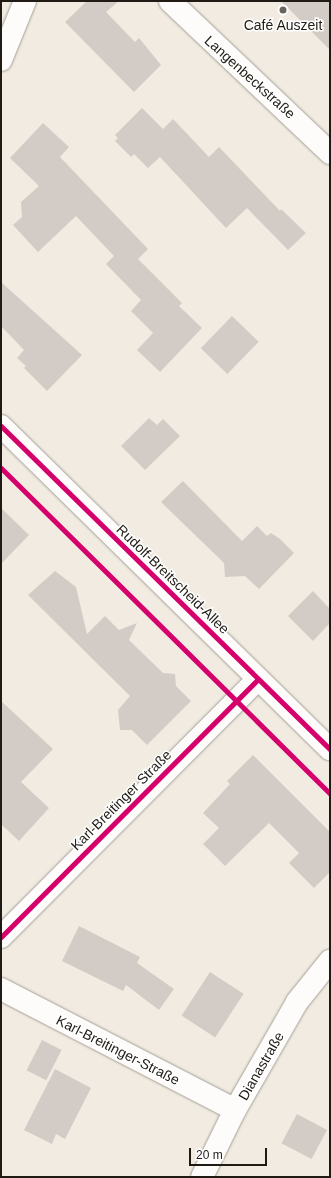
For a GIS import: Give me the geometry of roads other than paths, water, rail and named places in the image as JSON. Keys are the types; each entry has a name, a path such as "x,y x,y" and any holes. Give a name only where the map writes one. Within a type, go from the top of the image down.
{"street":[{"path":"1,60 25,1"},
{"name":"Langenbeckstraße","path":"170,1 330,153"},
{"name":"Rudolf-Breitscheid-Allee","path":"1,426 330,749"},
{"name":"Karl-Breitinger Straße","path":"1,937 258,679"},
{"name":"Dianastraße","path":"202,1177 235,1110 297,1002 330,961"},
{"name":"Karl-Breitinger-Straße","path":"1,989 235,1110"}],"place":[{"name":"Café Auszeit","path":"283,10"}]}
